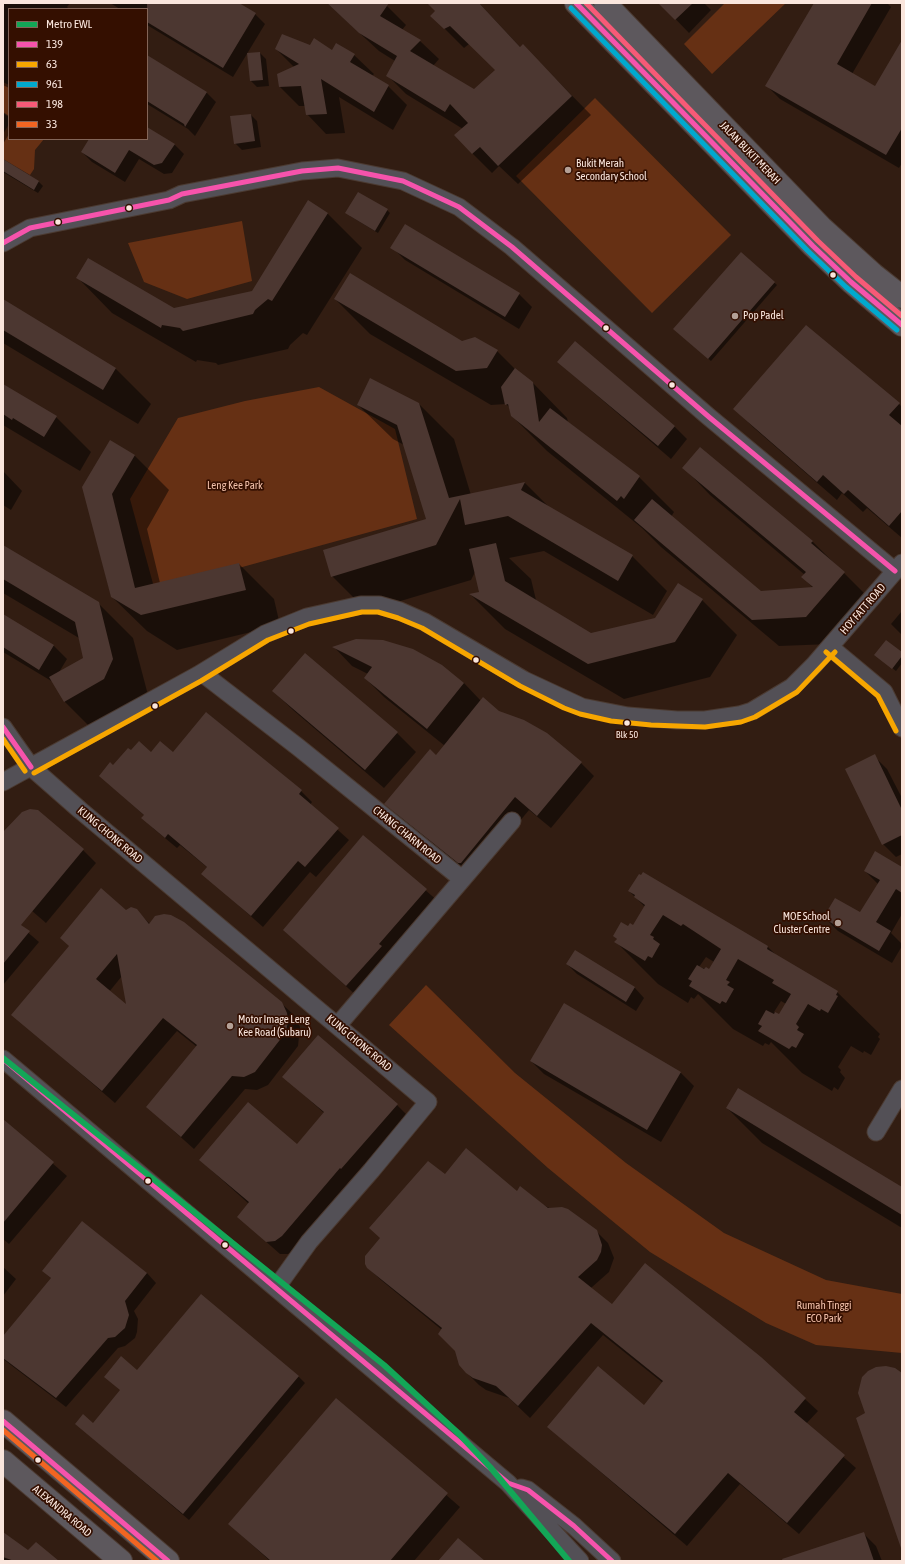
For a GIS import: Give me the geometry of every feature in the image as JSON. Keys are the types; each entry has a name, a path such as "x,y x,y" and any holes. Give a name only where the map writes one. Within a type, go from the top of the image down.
{"main road":[{"name":"JALAN BUKIT MERAH","path":"576,3 813,246 851,282 902,325"},
{"name":"JALAN BUKIT MERAH","path":"604,3 822,228 873,274 902,297"},
{"path":"3,1421 168,1561"},
{"name":"ALEXANDRA ROAD","path":"3,1461 121,1561"}],"street":[{"path":"3,243 30,228 169,200 182,194 302,171 338,168 403,181 460,207 512,247 703,412 899,567"},
{"path":"3,234 29,221 168,190 182,194"},
{"name":"HOY FATT ROAD","path":"3,782 202,673 235,651 265,634 307,617 342,608 380,605 400,611 425,622 524,680 582,707 639,717 677,720 704,720 739,715 752,711 792,687 830,647 899,567"},
{"path":"830,647 884,692 902,728"},
{"name":"CHANG CHARN ROAD","path":"202,673 303,751 462,880"},
{"name":"KUNG CHONG ROAD","path":"3,727 31,767 80,810 428,1102 309,1242 276,1288"},
{"path":"338,1026 512,821"},
{"path":"3,1059 508,1484 580,1561"},
{"path":"876,1132 902,1089"},
{"path":"508,1484 528,1490 574,1526 612,1561"}],"green space":[{"path":"725,3 786,3 712,74 684,44"},
{"path":"3,82 8,84 8,115 3,112"},
{"path":"595,98 731,235 652,313 516,176"},
{"path":"8,126 8,140 43,140 35,150 34,169 30,175 3,159 3,134"},
{"path":"242,221 252,281 187,299 144,282 128,243"},
{"name":"Leng Kee Park","path":"319,387 395,429 417,519 155,591 130,499 178,418 245,401"},
{"name":"Rumah Tinggi ECO Park","path":"426,985 515,1073 626,1163 724,1233 826,1280 902,1294 902,1353 816,1345 766,1323 650,1252 548,1168 389,1025"}],"building":[{"path":"147,3 239,3 256,13 223,68 148,23"},
{"path":"327,3 389,3 380,16 421,40 410,51 474,89 495,70 450,26 444,29 430,16 435,11 427,3 479,3 520,47 523,44 572,96 498,166 480,147 472,154 454,135 468,123 450,104 445,112 386,76 397,56 359,33"},
{"path":"658,3 693,3 675,20"},
{"path":"814,3 872,3 837,64 875,86 902,40 902,128 886,155 765,86"},
{"path":"282,34 310,45 314,38 332,50 336,43 355,54 350,62 389,85 374,112 321,79 327,114 306,115 301,86 279,87 277,74 299,64 275,49"},
{"path":"260,52 263,80 250,81 247,53"},
{"path":"148,56 207,92 185,127 184,124 148,102"},
{"path":"251,114 255,141 234,144 230,116"},
{"path":"148,128 175,144 162,163 154,165 129,150 115,173 81,152 88,140 148,140"},
{"path":"3,159 39,181 34,190 3,171"},
{"path":"358,192 388,209 375,231 345,213"},
{"path":"308,200 328,213 272,301 268,299 255,310 253,314 183,331 180,328 162,325 161,328 76,278 88,258 174,308 252,291"},
{"path":"405,224 520,293 505,317 390,248"},
{"path":"741,252 775,282 708,359 673,329"},
{"path":"350,273 462,341 475,337 498,350 487,368 456,371 334,299"},
{"path":"3,299 116,368 103,390 3,330"},
{"path":"806,325 900,403 889,415 902,426 902,511 889,526 848,490 844,494 823,475 817,482 733,409"},
{"path":"575,341 675,426 658,446 557,362"},
{"path":"515,368 533,382 539,422 550,408 640,476 624,499 621,496 617,501 511,416 508,404 505,405 501,387"},
{"path":"370,378 419,403 449,498 525,482 521,490 633,555 618,581 508,516 465,525 460,499 436,545 331,577 323,550 426,519 397,425 357,405"},
{"path":"3,384 57,416 44,437 13,418 12,420 3,414"},
{"path":"110,440 135,455 112,494 135,588 239,563 246,590 141,615 111,597 82,487"},
{"path":"700,447 813,541 811,543 845,572 806,617 752,620 634,520 652,499 761,591 813,587 801,577 806,572 682,468"},
{"path":"496,543 505,581 591,633 655,618 678,583 703,599 675,642 588,664 469,594 479,592 469,549"},
{"path":"3,545 99,602 113,659 104,679 64,702 49,677 83,658 75,622 3,579"},
{"path":"3,614 54,645 39,670 3,647"},
{"path":"356,639 383,640 413,649 442,665 464,683 427,729 364,678 372,667 332,647"},
{"path":"886,640 902,652 902,656 892,669 874,655"},
{"path":"305,653 398,732 365,770 272,691"},
{"path":"483,697 499,711 524,720 547,733 582,762 537,816 515,797 461,863 458,863 384,804 430,749 436,755"},
{"path":"206,712 302,790 299,794 339,828 305,867 298,861 251,916 201,874 207,867 168,834 165,838 141,818 144,815 99,776 110,762 113,765 128,748 131,750 139,741 151,752 160,741 173,752"},
{"path":"875,754 902,810 902,835 882,845 845,769"},
{"path":"30,809 38,810 84,849 21,925 30,931 3,964 3,832 22,812"},
{"path":"363,835 427,889 379,944 382,946 346,986 283,930"},
{"path":"875,851 902,867 902,893 896,889 876,922 891,931 879,951 823,918 835,898 860,912 880,880 864,871"},
{"path":"643,872 768,946 767,949 838,991 836,995 838,996 828,1013 821,1009 820,1011 808,1004 796,1024 799,1027 797,1030 804,1034 796,1048 792,1046 789,1049 758,1031 762,1026 758,1024 766,1010 774,1014 775,1012 779,1014 791,994 772,983 774,980 738,959 726,980 730,982 727,985 734,989 726,1003 722,1001 720,1004 689,986 692,981 688,979 697,965 704,969 706,967 709,969 721,949 683,924 681,926 663,915 650,935 660,944 652,958 648,956 645,961 614,942 617,939 613,936 621,922 628,926 630,923 633,925 645,905 634,897 635,895 628,891 639,874 641,875"},
{"path":"101,888 126,910 131,907 137,909 149,924 155,916 164,914 171,915 184,922 282,1002 287,1013 288,1021 286,1032 255,1072 244,1077 232,1076 181,1137 146,1107 197,1045 163,1018 102,1091 11,1015 69,946 60,938","holes":["117,954 126,1004 96,979"]},
{"path":"575,950 635,987 626,1002 566,964"},
{"path":"564,1003 681,1072 647,1130 530,1061"},
{"path":"318,1035 398,1104 341,1169 340,1168 282,1236 275,1241 266,1242 237,1217 249,1202 199,1160 248,1102 297,1144 324,1112 282,1077"},
{"path":"738,1088 902,1187 902,1215 726,1108"},
{"path":"3,1119 54,1162 3,1223"},
{"path":"466,1148 517,1191 520,1186 548,1208 562,1207 568,1209 597,1230 602,1245 601,1252 597,1260 578,1277 612,1304 645,1263 761,1357 806,1398 794,1412 845,1455 787,1523 728,1473 675,1534 547,1427 598,1366 644,1405 663,1381 591,1323 518,1406 496,1386 473,1378 466,1373 459,1365 455,1351 438,1334 442,1328 367,1268 365,1264 365,1256 380,1238 369,1228 428,1161 445,1174"},
{"path":"82,1221 147,1273 125,1301 129,1315 125,1328 115,1337 108,1338 56,1398 3,1358 3,1336 51,1278 42,1271"},
{"path":"201,1294 299,1376 183,1514 75,1424 83,1414 93,1423 120,1390 104,1377 121,1356 137,1370"},
{"path":"886,1366 895,1368 902,1373 902,1548 856,1418 865,1413 858,1393 862,1377 868,1371 876,1367"},
{"path":"336,1398 448,1493 390,1561 271,1561 228,1524"},
{"path":"3,1532 28,1550 36,1542 59,1561 14,1561 3,1557"},
{"path":"864,1532 874,1561 783,1561 782,1559"},
{"path":"458,1538 485,1561 438,1561"}],"metro line":[{"name":"EWL","path":"3,1058 384,1365 459,1434 490,1467 569,1561"}],"transit line":[{"name":"139","path":"576,3 813,246 851,282 902,325"},
{"name":"198","path":"586,3 818,241 856,277 902,316"},
{"name":"961","path":"571,8 808,251 846,287 897,330"},
{"name":"139","path":"3,243 30,228 169,200 182,194 302,171 338,168 403,181 459,207 512,247 709,417 895,571"},
{"name":"63","path":"34,773 201,681 268,640 309,624 362,612 378,612 422,628 520,686 564,708 580,714 611,721 651,725 705,727 741,722 755,717 797,692 835,652"},
{"name":"63","path":"826,652 878,696 896,731"},
{"name":"139","path":"3,727 31,767"},
{"name":"63","path":"3,739 25,771"},
{"name":"139","path":"3,1059 508,1483 528,1490 574,1526 612,1561"},
{"name":"139","path":"3,1421 168,1561"},
{"name":"33","path":"3,1430 157,1561"}],"place":[{"name":"Bukit Merah Secondary School","path":"568,170"},
{"name":"Pop Padel","path":"735,316"},
{"name":"Blk 50","path":"627,723"},
{"name":"MOE School Cluster Centre","path":"838,923"},
{"name":"Motor Image Leng Kee Road (Subaru)","path":"230,1026"}]}
